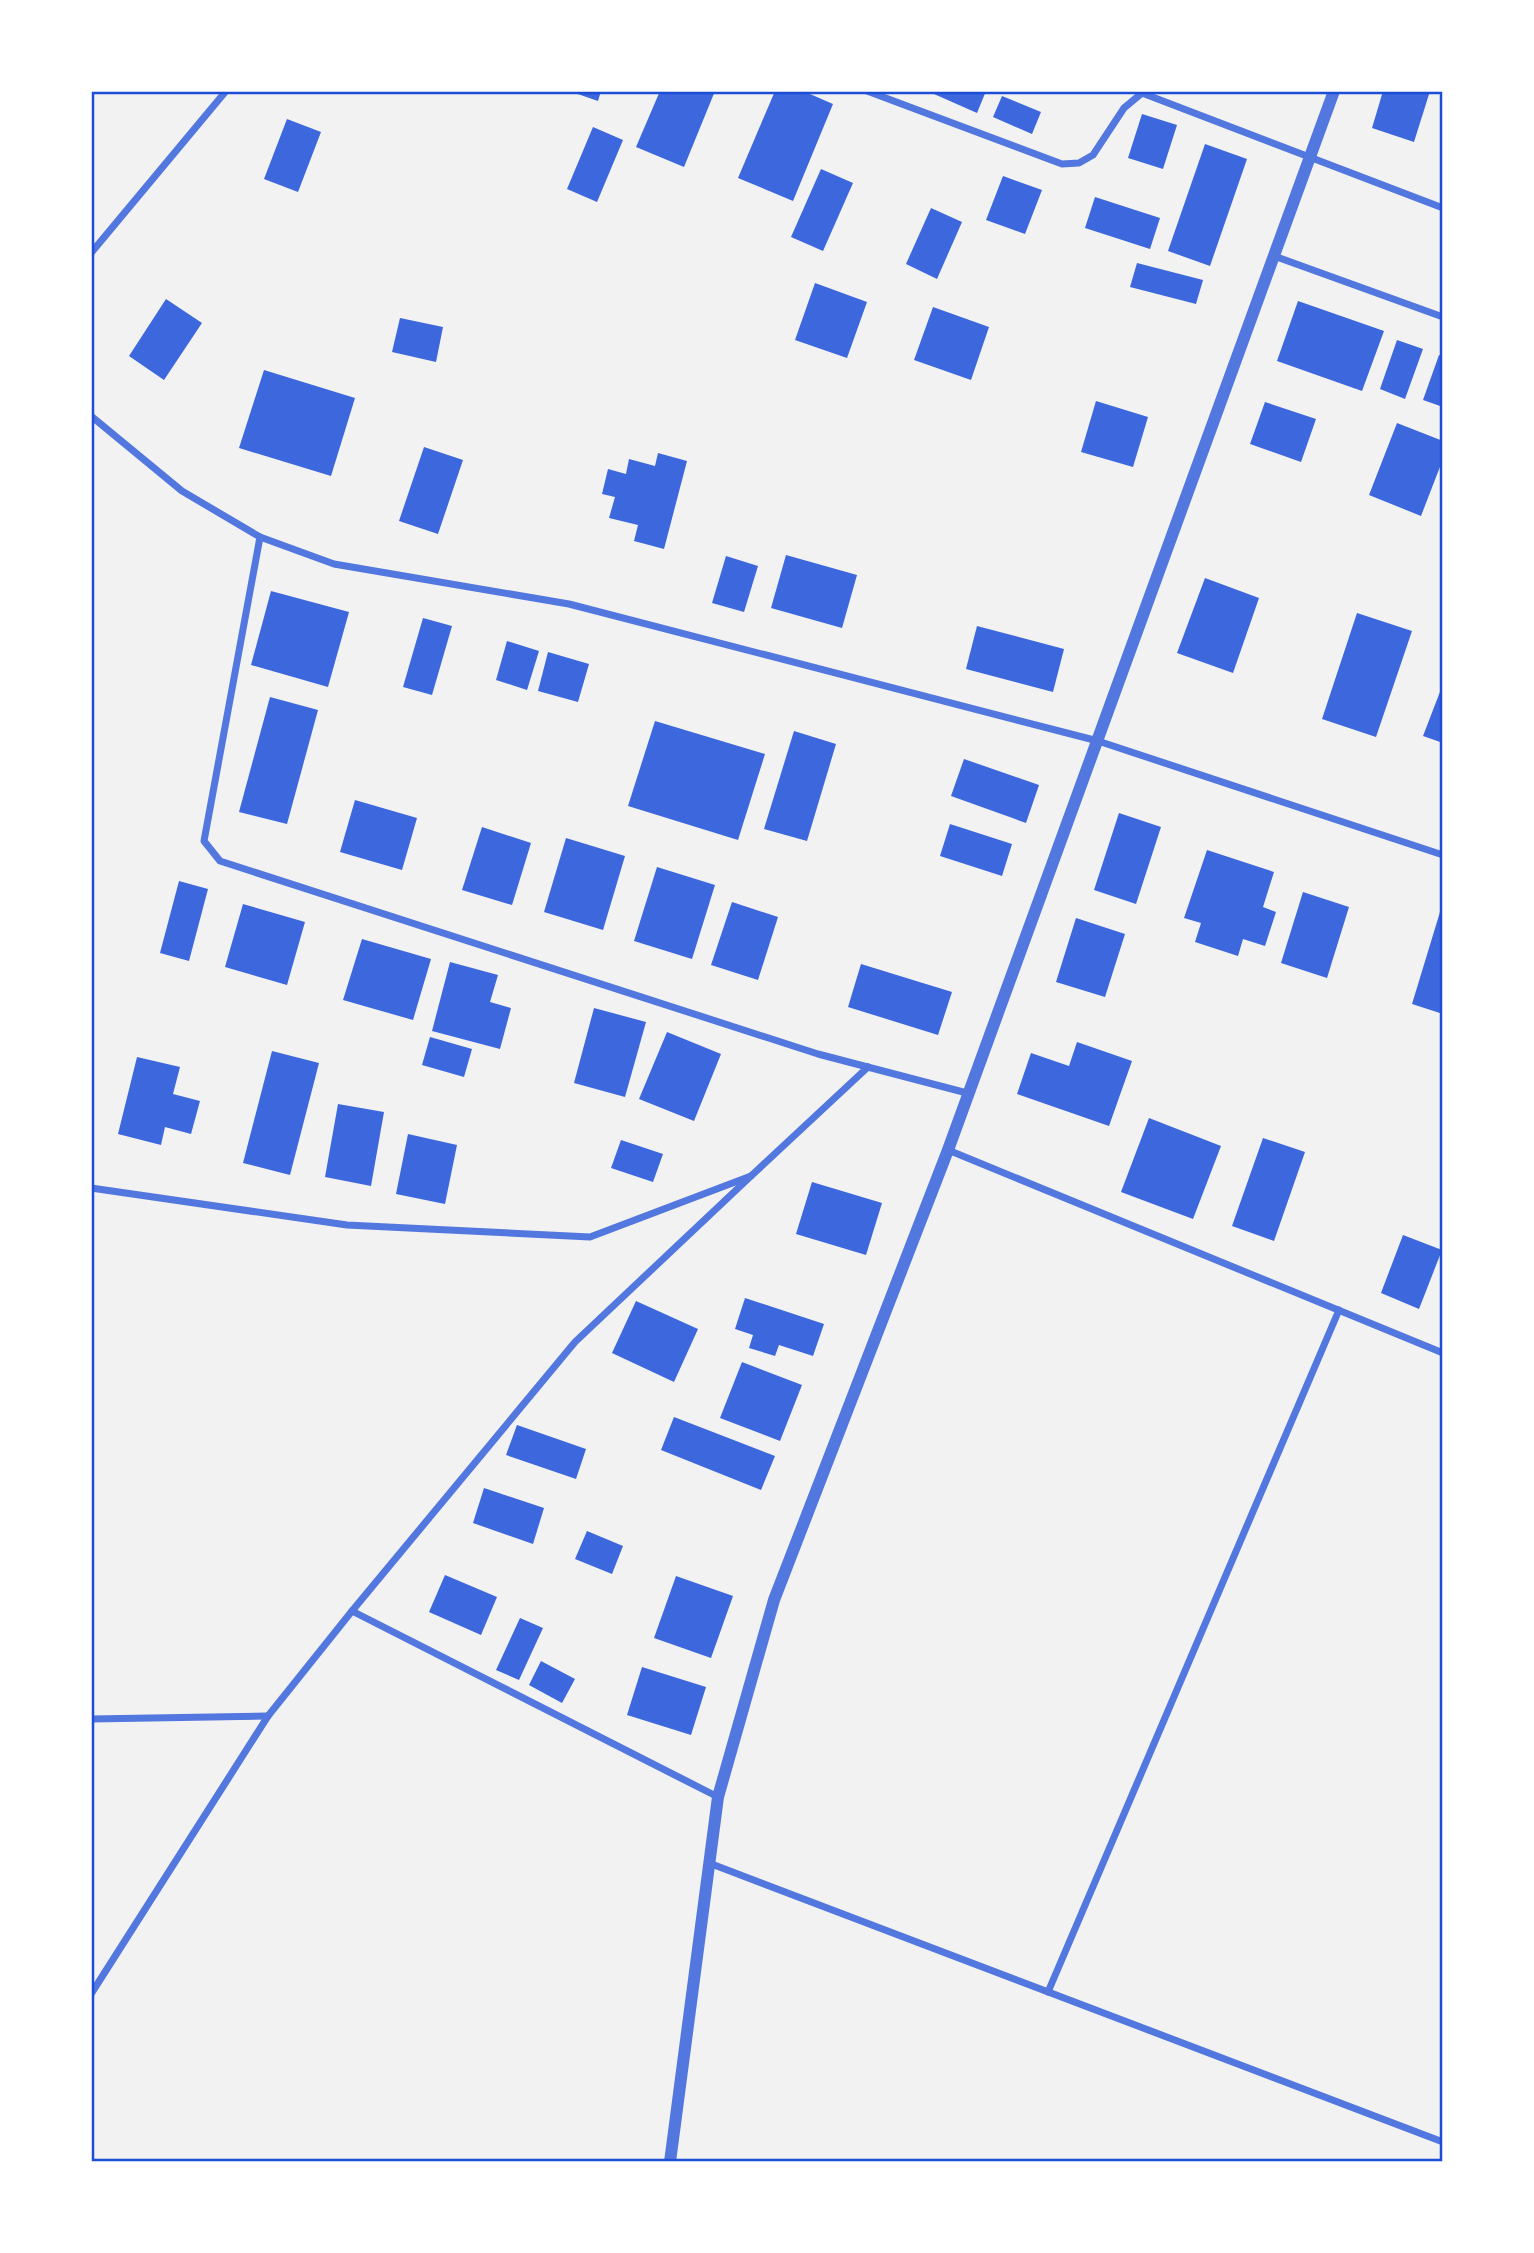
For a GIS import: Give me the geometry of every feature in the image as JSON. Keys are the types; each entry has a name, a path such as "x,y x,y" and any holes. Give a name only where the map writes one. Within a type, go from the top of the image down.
{"street":[{"path":"91,253 226,91"},
{"path":"867,91 1062,164 1079,163 1093,155 1124,108 1142,93 1443,208"},
{"path":"670,2162 718,1797 774,1600 948,1150 1335,91"},
{"path":"1273,256 1443,317"},
{"path":"91,416 182,491 260,537 334,564 569,604 1098,741 1443,855"},
{"path":"260,537 204,841 220,861 818,1054 967,1093"},
{"path":"91,1994 268,1716 575,1342 868,1067"},
{"path":"948,1150 1443,1353"},
{"path":"91,1188 347,1225 590,1237 751,1176"},
{"path":"1048,1992 1339,1310"},
{"path":"352,1611 718,1797"},
{"path":"91,1720 268,1716"},
{"path":"709,1863 1443,2142"}],"building":[{"path":"569,91 601,91 598,101"},
{"path":"660,91 715,91 684,167 636,147"},
{"path":"775,91 803,91 833,104 793,201 738,178"},
{"path":"935,91 986,91 977,113 934,94"},
{"path":"1383,91 1430,91 1414,142 1372,128"},
{"path":"1002,96 1041,112 1032,134 993,117"},
{"path":"1142,114 1177,125 1163,169 1128,158"},
{"path":"287,119 321,132 298,192 264,179"},
{"path":"593,127 623,140 597,202 567,189"},
{"path":"1205,144 1247,159 1210,266 1168,251"},
{"path":"821,169 853,183 823,251 791,237"},
{"path":"1003,176 1042,190 1025,234 986,220"},
{"path":"1095,197 1160,218 1150,249 1085,228"},
{"path":"931,208 962,222 937,279 906,264"},
{"path":"1137,263 1203,280 1196,304 1130,287"},
{"path":"815,283 867,302 847,358 795,340"},
{"path":"166,299 202,323 164,380 129,356"},
{"path":"1298,301 1384,331 1362,391 1277,361"},
{"path":"933,307 989,327 971,380 914,360"},
{"path":"400,318 443,327 436,362 392,352"},
{"path":"1397,340 1423,349 1405,399 1380,389"},
{"path":"1439,355 1443,356 1443,407 1423,400"},
{"path":"264,370 355,398 331,476 239,448"},
{"path":"1096,401 1148,417 1133,467 1081,452"},
{"path":"1265,402 1316,419 1301,462 1250,444"},
{"path":"1397,423 1443,441 1443,459 1421,516 1369,495"},
{"path":"424,447 463,460 438,534 399,521"},
{"path":"658,453 687,461 664,549 634,541 638,525 609,518 615,497 602,494 608,469 626,474 629,459 655,466"},
{"path":"786,555 857,575 842,628 771,608"},
{"path":"726,556 758,566 744,612 712,603"},
{"path":"1205,578 1259,598 1233,673 1177,653"},
{"path":"271,591 349,612 328,687 251,665"},
{"path":"1357,613 1412,631 1376,737 1322,719"},
{"path":"423,618 452,626 432,695 403,687"},
{"path":"977,626 1064,649 1053,692 966,669"},
{"path":"507,641 539,651 527,690 496,680"},
{"path":"548,652 589,664 578,702 538,691"},
{"path":"1443,684 1443,743 1423,736"},
{"path":"270,697 318,710 287,824 239,812"},
{"path":"655,721 765,754 738,840 628,806"},
{"path":"794,731 836,744 807,841 764,829"},
{"path":"964,759 1039,785 1026,823 951,796"},
{"path":"355,800 417,818 402,870 340,852"},
{"path":"1119,813 1161,827 1136,904 1094,890"},
{"path":"950,824 1012,844 1002,876 940,856"},
{"path":"482,827 531,843 512,905 462,890"},
{"path":"566,838 625,856 603,930 544,912"},
{"path":"1207,850 1274,872 1263,907 1276,912 1265,946 1243,939 1238,956 1195,942 1201,923 1184,918"},
{"path":"657,867 715,885 692,959 634,941"},
{"path":"179,881 208,889 189,961 160,953"},
{"path":"1303,892 1349,907 1327,978 1281,963"},
{"path":"732,902 778,917 758,980 711,965"},
{"path":"243,904 305,922 287,985 225,967"},
{"path":"1440,912 1443,912 1443,1014 1412,1004"},
{"path":"1076,918 1125,934 1105,997 1056,982"},
{"path":"362,939 431,959 413,1020 343,1000"},
{"path":"450,962 498,975 490,1002 511,1008 500,1049 432,1031"},
{"path":"861,964 952,992 938,1035 848,1007"},
{"path":"594,1008 646,1022 625,1097 574,1083"},
{"path":"667,1032 721,1054 694,1121 639,1099"},
{"path":"430,1037 472,1049 464,1077 422,1065"},
{"path":"1077,1042 1132,1061 1109,1126 1017,1094 1031,1053 1069,1066"},
{"path":"272,1051 319,1063 290,1175 243,1163"},
{"path":"137,1057 180,1067 173,1094 200,1101 191,1134 165,1127 161,1145 118,1134"},
{"path":"338,1104 384,1112 371,1186 325,1177"},
{"path":"1149,1118 1221,1146 1193,1219 1121,1192"},
{"path":"408,1134 457,1145 445,1204 396,1194"},
{"path":"1263,1138 1305,1152 1274,1241 1232,1226"},
{"path":"621,1140 663,1154 653,1182 611,1168"},
{"path":"812,1182 882,1203 866,1255 796,1234"},
{"path":"1403,1235 1442,1250 1419,1309 1381,1293"},
{"path":"745,1298 824,1324 813,1356 779,1345 775,1356 749,1348 753,1335 735,1329"},
{"path":"636,1301 698,1329 674,1382 612,1353"},
{"path":"742,1362 802,1385 780,1441 720,1418"},
{"path":"674,1417 775,1456 761,1490 661,1450"},
{"path":"517,1425 586,1449 576,1479 506,1455"},
{"path":"484,1488 544,1508 533,1544 473,1523"},
{"path":"587,1531 623,1546 612,1574 575,1559"},
{"path":"445,1575 497,1597 481,1635 429,1612"},
{"path":"676,1576 733,1596 711,1658 654,1638"},
{"path":"520,1618 543,1628 519,1680 496,1670"},
{"path":"541,1661 575,1679 562,1703 529,1685"},
{"path":"642,1667 706,1687 691,1735 627,1715"}]}
